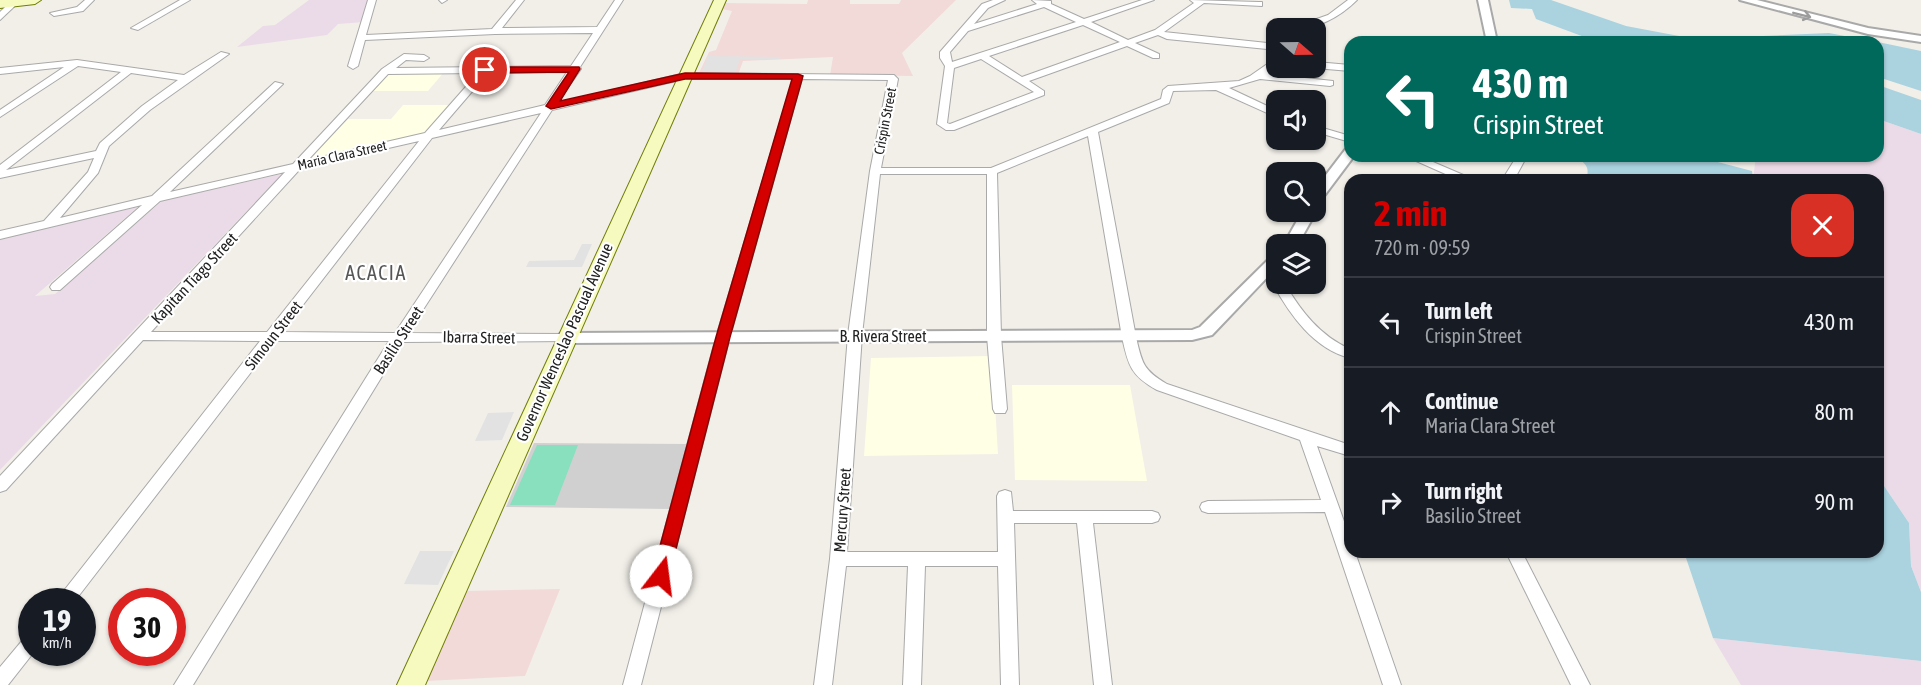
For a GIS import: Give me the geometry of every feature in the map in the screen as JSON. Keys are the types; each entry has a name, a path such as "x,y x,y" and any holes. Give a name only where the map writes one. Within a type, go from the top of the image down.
{"main road":[{"path":"0,4 35,0"},
{"name":"Governor Wenceslao Pascual Avenue","path":"411,685 720,0"}],"street":[{"path":"54,13 80,9 90,0"},
{"path":"135,28 186,0"},
{"path":"353,66 372,0"},
{"path":"495,31 520,0"},
{"name":"Basilio Street","path":"183,685 399,337 619,0"},
{"path":"983,56 1041,93 972,120 946,127 942,124 950,66 945,58 945,52 985,6 1001,0"},
{"path":"964,29 1040,2 1057,0"},
{"path":"950,66 1150,0"},
{"path":"1192,0 1259,4"},
{"path":"1326,19 1353,0"},
{"path":"1483,0 1491,36"},
{"path":"1745,0 1868,31 1921,39"},
{"path":"1022,80 1158,32 1202,1"},
{"path":"0,17 15,2"},
{"path":"1040,2 1156,56"},
{"path":"361,38 495,31 600,30"},
{"path":"1158,32 1167,36 1266,46"},
{"path":"48,224 93,173 104,145 113,136 186,78 224,54"},
{"path":"388,69 404,57 424,58"},
{"path":"0,71 77,63 186,78"},
{"path":"0,114 77,63"},
{"path":"1326,66 1344,67"},
{"path":"388,69 576,69"},
{"name":"Kapitan Tiago Street","path":"0,486 388,69"},
{"path":"0,170 129,70"},
{"name":"Simoun Street","path":"74,588 429,135 485,70"},
{"path":"1259,76 1266,70"},
{"name":"Crispin Street","path":"685,76 887,76 893,79 875,171 855,335"},
{"name":"Maria Clara Street","path":"0,236 685,76"},
{"path":"632,685 723,337 798,76"},
{"path":"875,171 992,171 1166,101 1168,90 1171,88 1220,88 1259,76 1330,83"},
{"path":"56,286 156,199 278,84"},
{"path":"1220,88 1266,109"},
{"path":"1092,130 1137,370 1156,384 1344,449"},
{"path":"1326,132 1344,137"},
{"path":"0,175 101,153"},
{"path":"1326,184 1344,161"},
{"path":"1425,162 1454,174"},
{"path":"992,171 994,336 1000,409"},
{"name":"B. Rivera Street","path":"566,338 855,335 1129,337 1201,334 1266,275"},
{"path":"1286,294 1311,329 1344,351"},
{"name":"Mercury Street","path":"823,685 838,559 855,335"},
{"name":"Ibarra Street","path":"140,336 566,338"},
{"path":"1307,437 1344,544"},
{"path":"1005,496 1010,685"},
{"path":"1208,507 1331,506"},
{"path":"1005,517 1152,517"},
{"path":"1084,517 1103,685"},
{"path":"1349,558 1392,685"},
{"path":"1517,558 1581,685"},
{"path":"838,559 1006,559"},
{"path":"912,685 917,559"},
{"path":"0,681 18,658"}],"shaded area":[{"path":"309,0 368,0 364,22 338,24 327,35 237,47 263,26 275,25"},
{"path":"808,0 850,0 850,4 899,4 901,0 956,0 902,53 913,76 830,75 833,57 743,61 738,75 698,75 709,52 716,50 732,11 722,9 724,3 807,4"},
{"path":"708,56 781,57 780,59 740,59 735,74 701,74"},
{"path":"387,71 445,71 428,91 370,91"},
{"path":"403,105 451,105 428,133 310,159 348,119 391,119"},
{"path":"1884,121 1921,134 1921,592 1911,566 1909,523 1884,486 1884,174 1754,174 1755,162 1884,162"},
{"path":"282,174 0,470 0,239 138,207 35,296 55,294 162,201"},
{"path":"582,244 592,244 582,267 526,267 529,261 574,260"},
{"path":"992,356 998,454 864,456 871,358"},
{"path":"1012,385 1130,385 1147,481 1015,480"},
{"path":"514,412 502,440 475,441 488,413"},
{"path":"534,443 689,444 670,509 506,507"},
{"path":"420,551 454,551 438,585 404,584"},
{"path":"560,589 525,676 426,681 466,591"},
{"path":"1713,638 1921,661 1921,685 1741,685"}],"green space":[{"path":"537,445 578,445 555,505 510,505"}],"water":[{"path":"1509,0 1551,0 1626,26 1679,36 1582,36 1536,19 1532,9 1511,8"},
{"path":"1829,33 1845,36 1762,36"},
{"path":"1884,43 1921,51 1921,91 1884,79"},
{"path":"1884,87 1921,100 1921,134 1884,121"},
{"path":"1582,162 1718,162 1752,171 1752,174 1587,174"},
{"path":"1884,486 1909,523 1911,566 1921,592 1921,661 1713,638 1686,558 1884,558"}],"district":[{"name":"ACACIA","path":"376,273"}],"route":[{"path":"485,70 576,69 551,106 685,76 798,76 723,337 661,576"}]}
